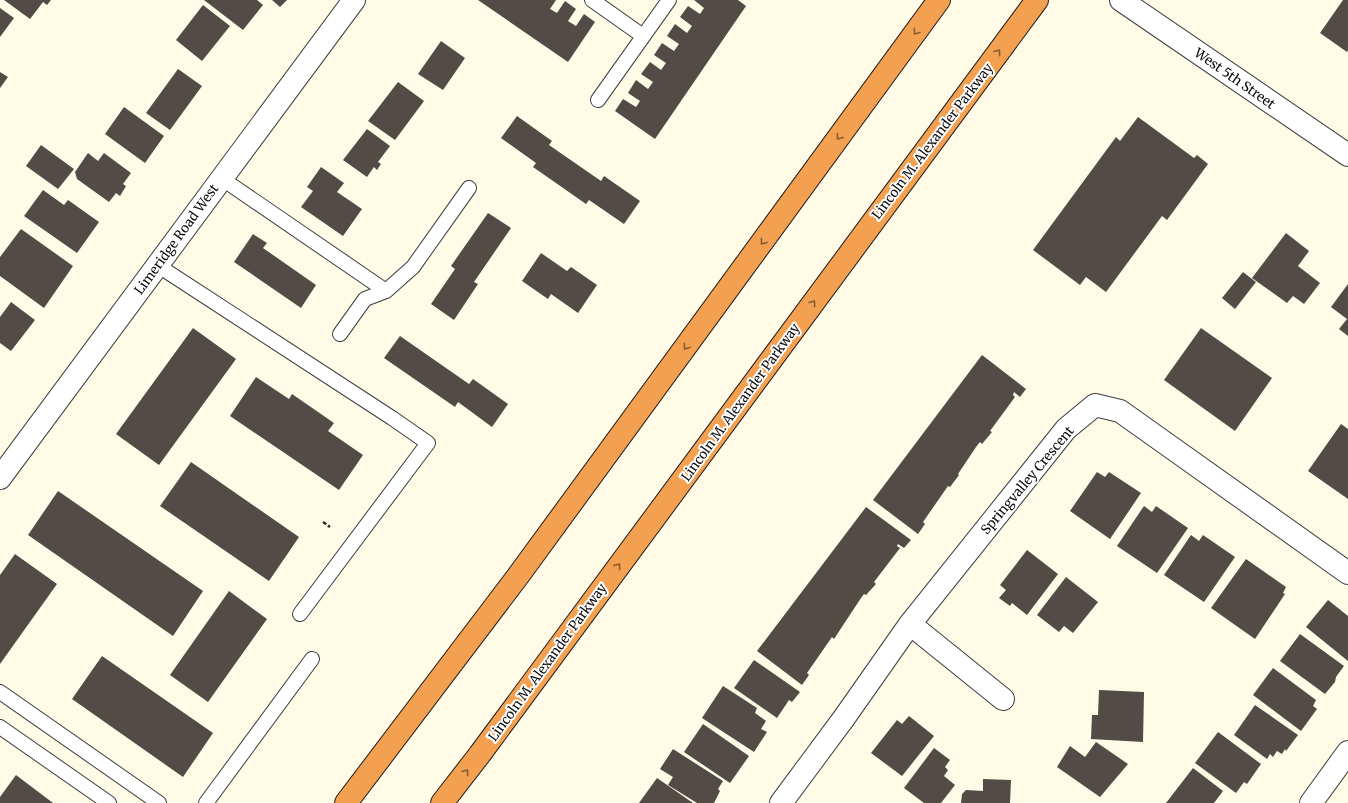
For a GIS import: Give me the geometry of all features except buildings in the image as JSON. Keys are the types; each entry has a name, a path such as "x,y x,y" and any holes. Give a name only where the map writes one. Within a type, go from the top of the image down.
{"highway":[{"path":"346,803 518,576 939,0"},
{"name":"Lincoln M. Alexander Parkway","path":"442,803 480,754 1037,0"}],"street":[{"name":"Limeridge Road West","path":"0,478 354,0"},
{"name":"West 5th Street","path":"1121,0 1348,156"},
{"name":"Springvalley Crescent","path":"781,803 844,718 910,624 1066,429 1095,405 1120,411 1348,573"},
{"path":"910,624 1003,699"},
{"path":"1311,803 1348,752"}],"lane":[{"path":"592,0 644,36"},
{"path":"598,100 669,0"},
{"path":"221,178 386,291"},
{"path":"340,334 366,299 386,291 413,267 469,188"},
{"path":"157,265 428,443 300,614"},
{"path":"206,803 312,659"},
{"path":"0,692 159,803"},
{"path":"2,733 109,803"}],"path":[{"path":"323,522 330,527"}]}
